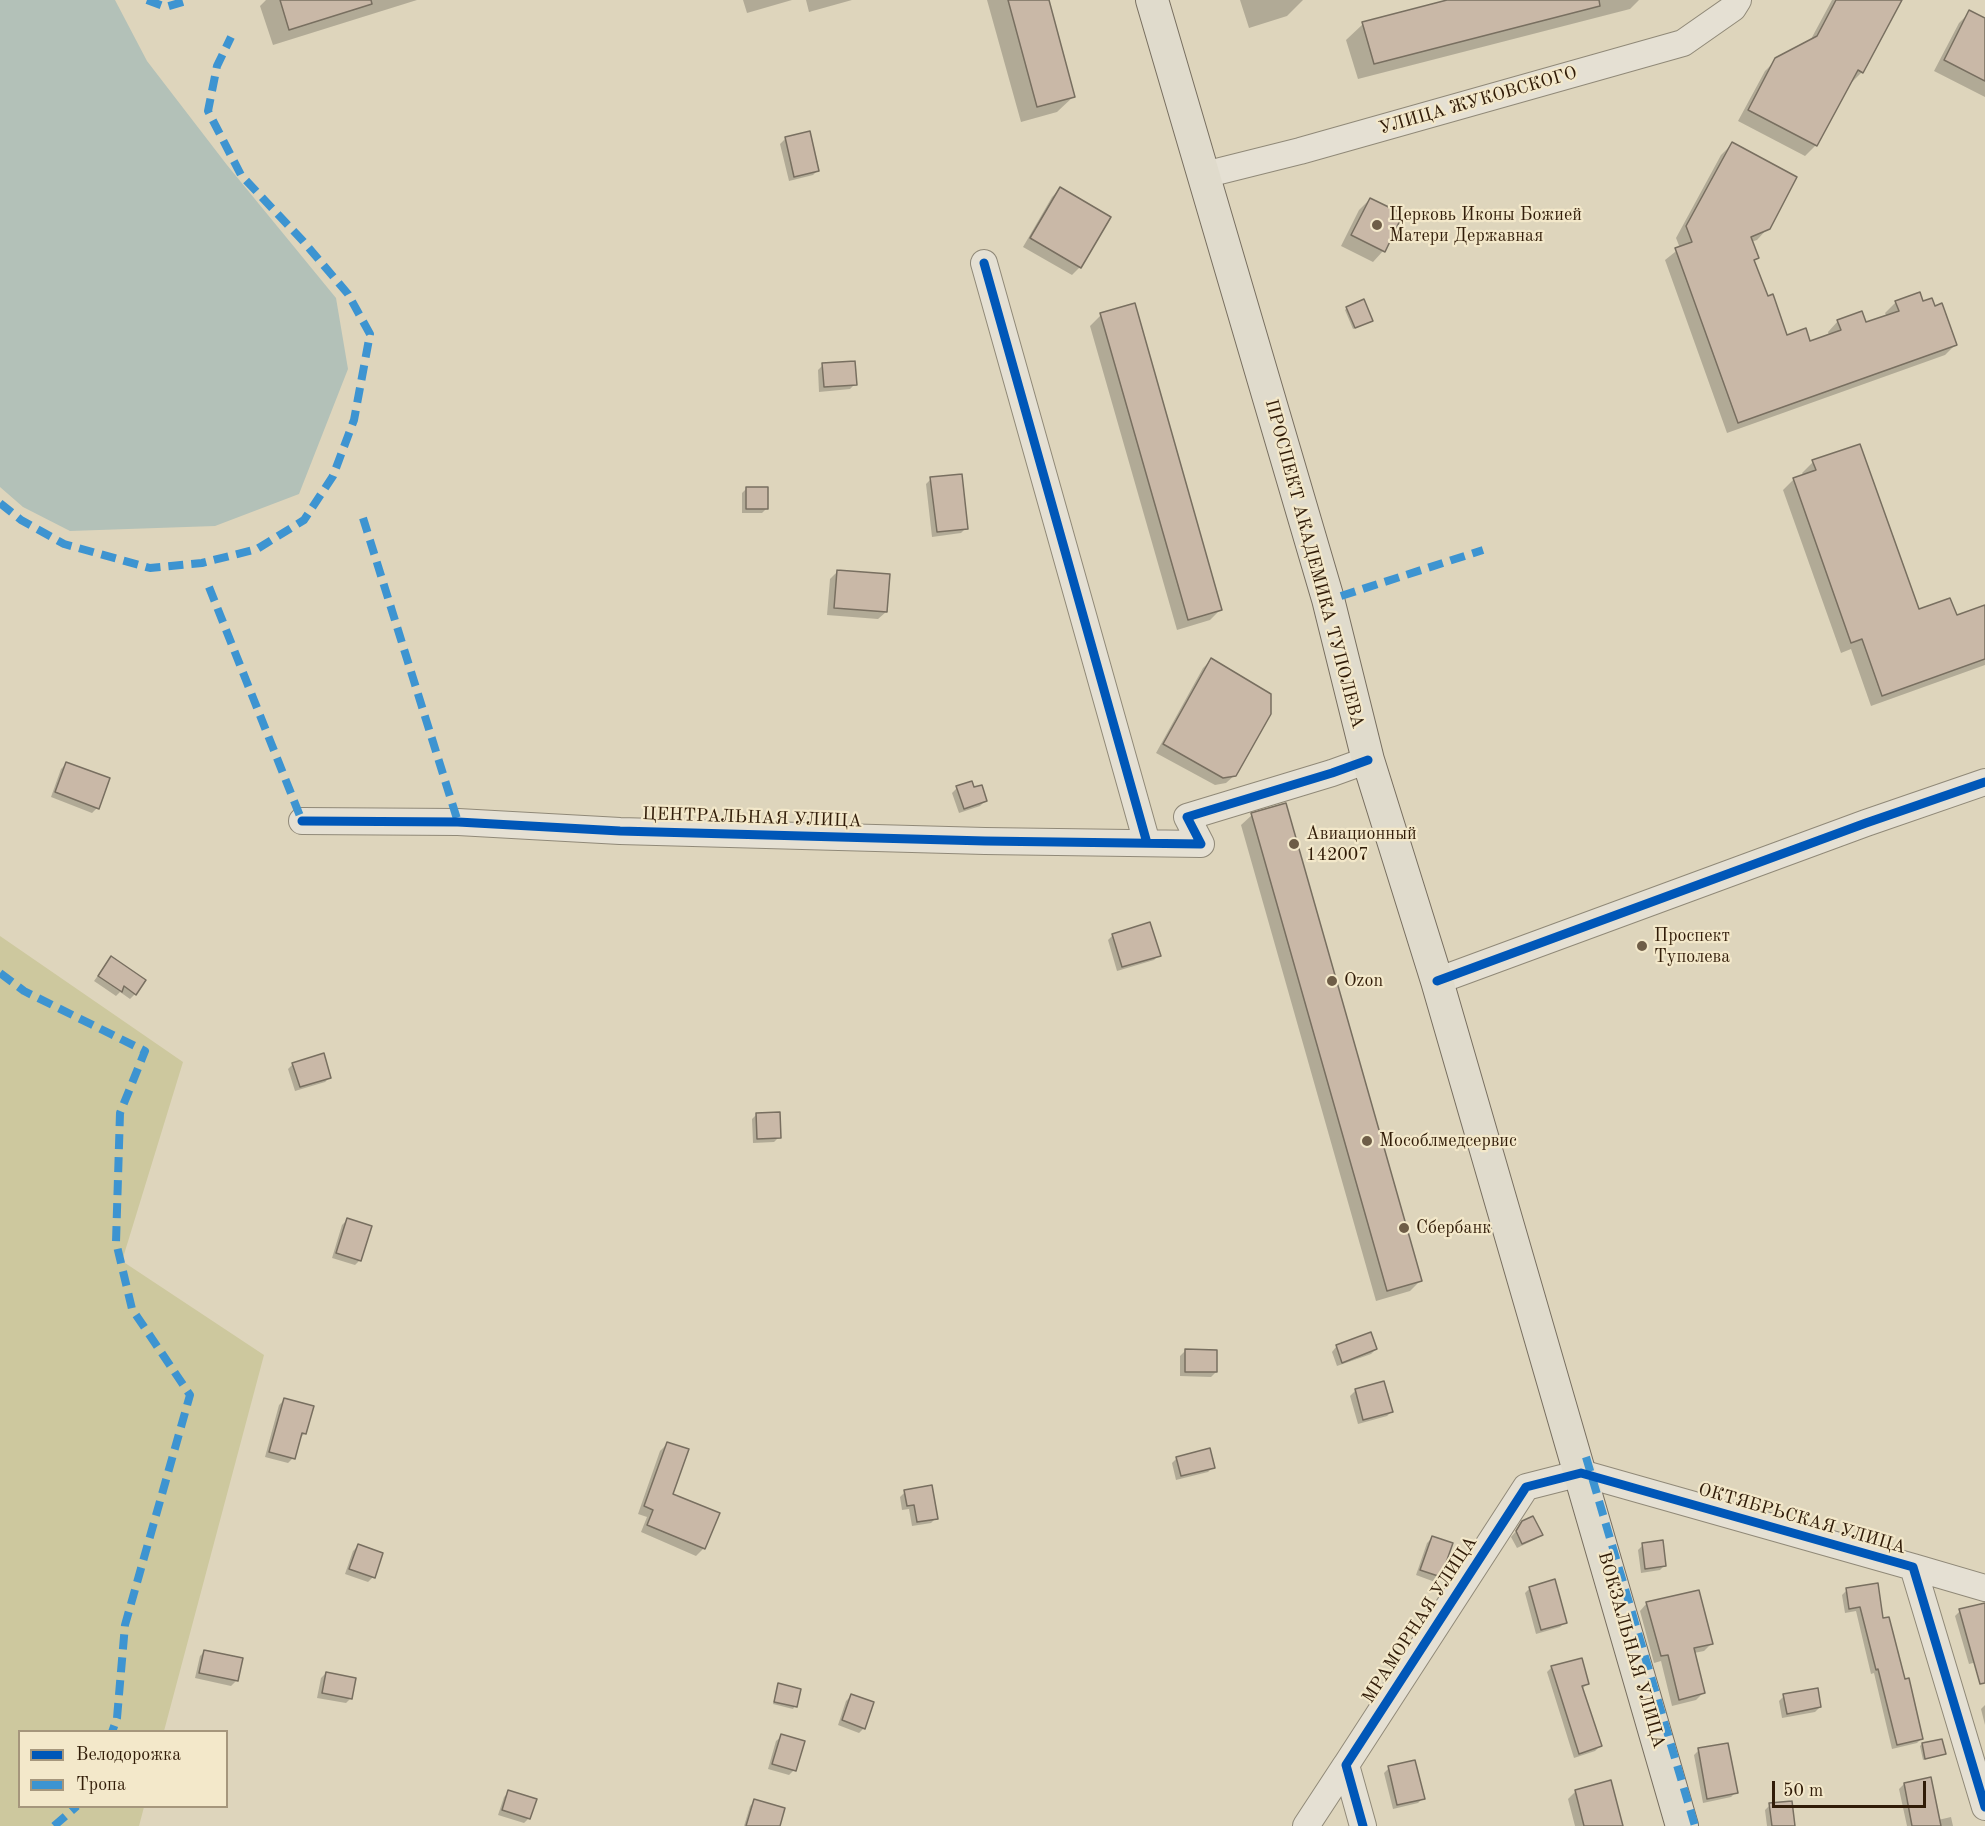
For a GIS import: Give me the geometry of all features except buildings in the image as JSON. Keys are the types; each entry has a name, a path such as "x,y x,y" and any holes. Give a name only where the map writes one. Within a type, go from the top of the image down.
{"main road":[{"name":"ПРОСПЕКТ АКАДЕМИКА ТУПОЛЕВА","path":"1152,0 1328,599 1368,760 1437,981 1581,1473"},
{"name":"ВОКЗАЛЬНАЯ УЛИЦА","path":"1581,1473 1682,1826"}],"street":[{"name":"УЛИЦА ЖУКОВСКОГО","path":"1204,175 1300,151 1683,43 1733,8 1738,0"},
{"path":"984,263 1147,843"},
{"name":"ЦЕНТРАЛЬНАЯ УЛИЦА","path":"302,821 458,822 620,831 985,841 1201,844 1187,817 1368,760"},
{"path":"1437,981 1985,782"},
{"name":"ОКТЯБРЬСКАЯ УЛИЦА","path":"1581,1473 1913,1567 1985,1807"},
{"name":"МРАМОРНАЯ УЛИЦА","path":"1306,1826 1526,1487 1581,1473"},
{"path":"1913,1567 1985,1588"},
{"path":"1346,1765 1364,1826"}],"shaded area":[{"path":"0,0 115,0 147,61 227,165 336,298 348,369 299,494 215,526 70,531 23,507 0,487"},
{"path":"0,936 183,1062 122,1261 264,1355 164,1730 18,1730 18,1808 144,1808 139,1826 0,1826"}],"marked path":[{"path":"147,0 166,7 189,0"},
{"path":"0,503 21,520 64,544 150,568 202,563 257,549 304,520 333,476 354,420 370,334 348,294 303,241 241,175 208,111 217,66 231,37"},
{"path":"363,518 458,822"},
{"path":"1341,596 1483,550"},
{"path":"209,587 302,821"},
{"path":"0,973 24,991 145,1051 120,1113 116,1242 132,1309 190,1395 125,1625 117,1718 113,1730"},
{"path":"1586,1457 1695,1826"},
{"path":"54,1826 75,1808"}],"cycle path":[{"path":"984,263 1147,843"},
{"path":"302,821 458,822 620,831 985,841 1201,844 1187,817 1368,760"},
{"path":"1437,981 1866,823 1985,782"},
{"path":"1363,1826 1346,1765 1526,1487 1581,1473 1913,1567 1985,1807"}],"place":[{"name":"Церковь Иконы Божией Матери Державная","path":"1377,225"},
{"name":"Авиационный 142007","path":"1294,844"},
{"name":"Проспект Туполева","path":"1642,946"},
{"name":"Ozon","path":"1332,981"},
{"name":"Мособлмедсервис","path":"1367,1141"},
{"name":"Сбербанк","path":"1404,1228"}]}
